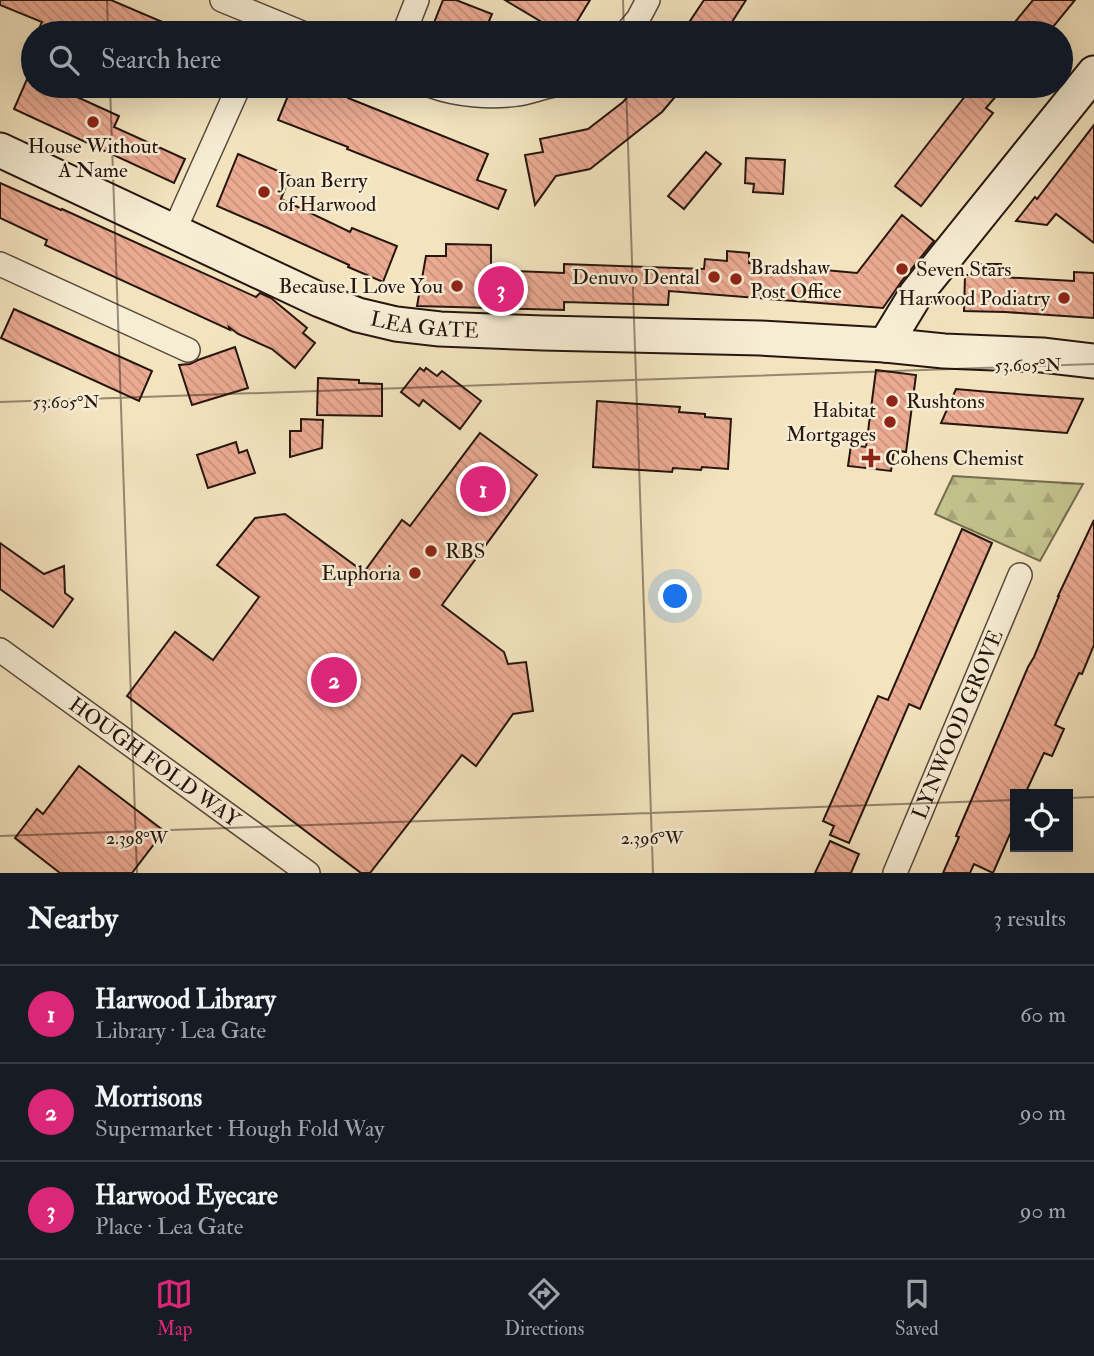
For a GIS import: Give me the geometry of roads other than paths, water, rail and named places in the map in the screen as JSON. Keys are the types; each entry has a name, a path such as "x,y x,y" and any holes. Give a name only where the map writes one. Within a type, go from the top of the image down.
{"main road":[{"path":"885,345 916,294 1094,73"},
{"name":"LEA GATE","path":"0,150 320,300 358,316 396,324 465,330 760,338 1042,355 1094,361"}],"street":[{"path":"222,0 257,21"},
{"path":"409,21 417,0"},
{"path":"636,21 648,0"},
{"path":"174,231 234,98"},
{"path":"0,264 188,350"},
{"name":"LYNWOOD GROVE","path":"895,873 1020,575"},
{"name":"HOUGH FOLD WAY","path":"0,650 308,873"}],"place":[{"name":"House Without A Name","path":"93,122"},
{"name":"Joan Berry of Harwood","path":"264,192"},
{"name":"Seven Stars","path":"902,269"},
{"name":"Denuvo Dental","path":"714,277"},
{"name":"Bradshaw Post Office","path":"736,279"},
{"name":"Because I Love You","path":"457,286"},
{"name":"Harwood Eyecare","path":"501,289"},
{"name":"Harwood Podiatry","path":"1064,298"},
{"name":"Rushtons","path":"892,401"},
{"name":"Habitat Mortgages","path":"890,422"},
{"name":"Cohens Chemist","path":"871,458"},
{"name":"Harwood Library","path":"483,489"},
{"name":"RBS","path":"431,551"},
{"name":"Euphoria","path":"415,573"},
{"name":"Morrisons","path":"334,680"}]}
